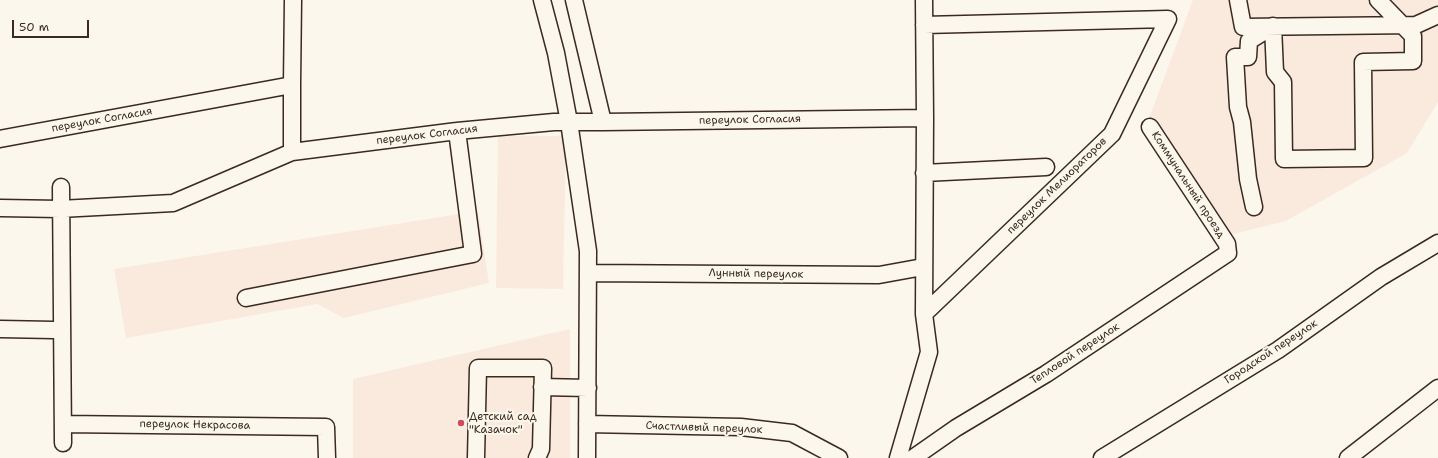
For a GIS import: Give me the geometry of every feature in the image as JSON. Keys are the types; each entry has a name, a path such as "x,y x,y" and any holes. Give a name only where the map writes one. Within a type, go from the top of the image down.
{"street":[{"path":"292,152 293,0"},
{"path":"542,0 556,54 569,122 588,251 587,458"},
{"path":"574,0 604,122"},
{"path":"898,458 929,352 924,314 923,267 925,118 924,0"},
{"path":"1238,0 1243,27 1416,25 1438,15"},
{"path":"1273,26 1275,72 1283,82 1284,159 1364,158 1363,62 1413,60 1413,36 1378,0"},
{"name":"переулок Мелиораторов","path":"924,25 1168,19 1112,134 924,314"},
{"path":"1254,207 1248,178 1242,122 1238,107 1235,57 1248,57 1249,41 1273,26"},
{"name":"переулок Согласия","path":"0,139 292,85"},
{"name":"переулок Согласия","path":"0,208 60,209 173,203 292,152 457,131 554,122 925,118"},
{"name":"Коммунальный проезд","path":"1150,127 1227,244"},
{"path":"246,298 473,254 457,131"},
{"path":"924,173 1046,167"},
{"path":"61,187 63,443"},
{"name":"Городской переулок","path":"1102,458 1278,350 1381,277 1438,243"},
{"name":"Тепловой переулок","path":"913,458 956,428 1046,374 1228,253 1227,244"},
{"name":"Лунный переулок","path":"588,273 879,275 923,267"},
{"path":"0,329 54,330 62,328"},
{"path":"476,458 478,368 542,368 541,449 537,458"},
{"path":"542,387 588,388"},
{"path":"1348,458 1438,388"},
{"name":"переулок Некрасова","path":"63,424 326,427 327,458"},
{"name":"Счастливый переулок","path":"588,424 741,427 792,433 839,458"}],"shaded area":[{"path":"1193,0 1438,0 1438,102 1407,153 1286,221 1225,236 1148,121"},
{"path":"498,136 566,136 563,289 496,288"},
{"path":"478,211 489,283 344,318 317,304 126,338 114,269"},
{"name":"Детский сад \"Казачок\"","path":"570,329 570,458 353,458 353,379"}],"place":[{"name":"Детский сад \"Казачок\"","path":"461,423"}]}
